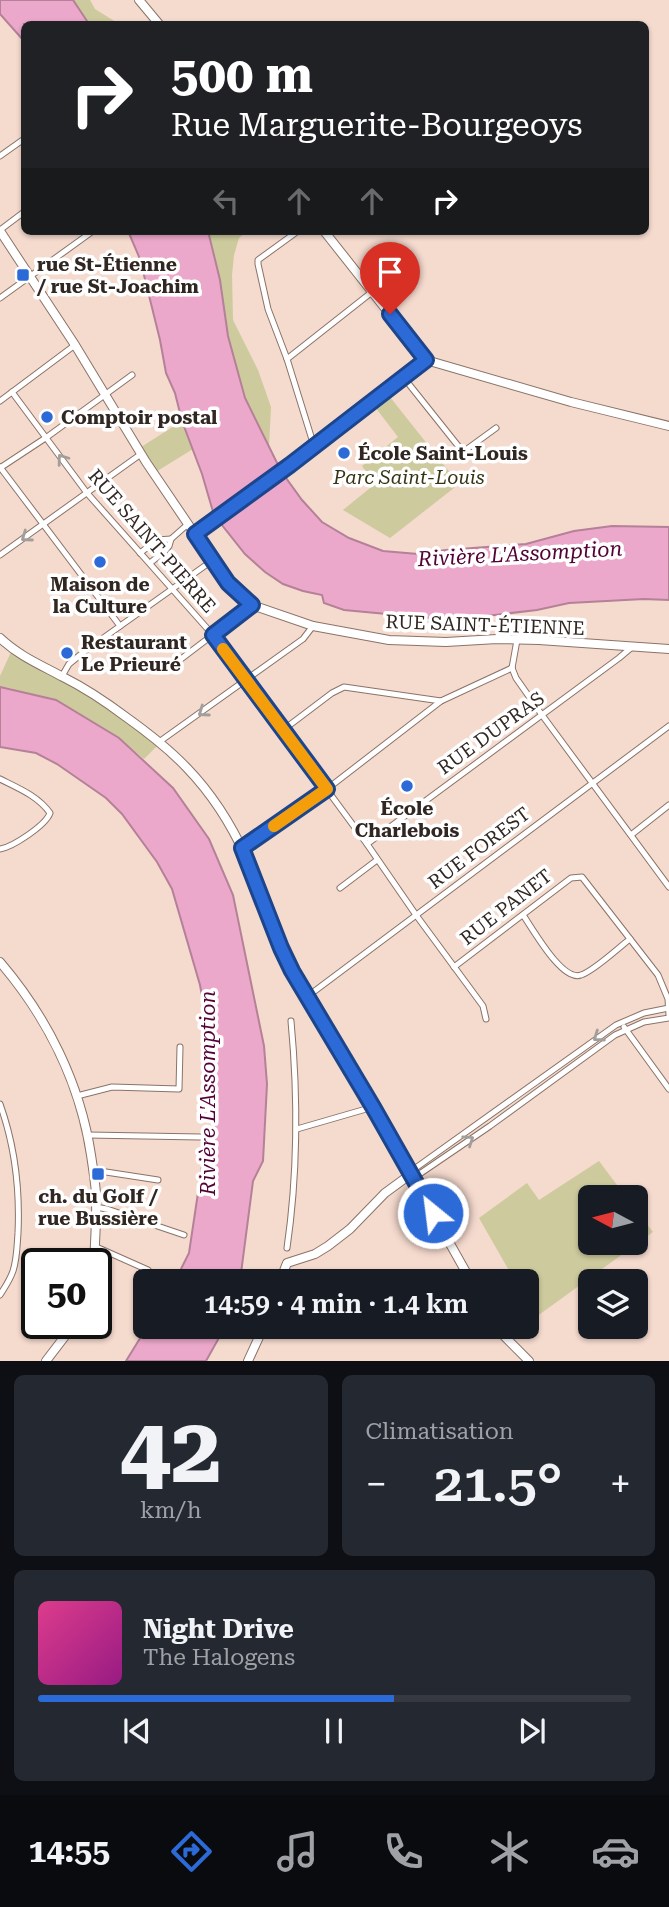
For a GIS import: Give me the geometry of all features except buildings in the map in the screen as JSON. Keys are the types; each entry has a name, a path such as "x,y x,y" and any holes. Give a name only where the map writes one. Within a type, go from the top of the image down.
{"street":[{"path":"139,0 156,21"},
{"path":"0,156 21,141"},
{"path":"0,230 21,214"},
{"name":"RUE SAINT-ÉTIENNE","path":"0,230 188,524 228,583 252,605 313,626 389,640 446,642 517,639 669,649"},
{"path":"0,298 87,235"},
{"path":"292,235 258,260 268,309 314,446"},
{"path":"327,235 426,360 571,402 669,426"},
{"path":"287,359 372,292"},
{"path":"0,401 75,345"},
{"path":"195,534 426,360"},
{"path":"120,626 0,467 47,437 132,375"},
{"path":"404,378 463,452 496,428"},
{"name":"RUE SAINT-PIERRE","path":"12,392 87,493 213,635 367,844 482,1006 486,1019"},
{"path":"0,555 141,454"},
{"path":"150,563 165,551 171,539 188,524"},
{"path":"140,553 158,540 171,539"},
{"path":"62,676 69,664 213,560"},
{"path":"181,659 252,605"},
{"path":"159,743 303,639 313,626"},
{"path":"0,638 21,655 62,676 125,716 194,776 242,848 292,971 464,1269"},
{"path":"517,639 512,668 516,678 669,887"},
{"name":"RUE DUPRAS","path":"367,844 632,647"},
{"path":"242,848 327,789 441,701 512,668"},
{"path":"283,730 344,687 441,701"},
{"name":"RUE FOREST","path":"308,996 669,726"},
{"path":"0,779 27,793 50,813 47,819 15,844 0,849"},
{"path":"631,835 669,805"},
{"path":"340,888 377,860"},
{"name":"RUE PANET","path":"454,967 570,878 582,877 658,975 664,987 669,1016"},
{"path":"523,915 560,967 575,976 585,974 630,939"},
{"path":"0,962 27,995 44,1023 67,1068 77,1096 88,1135 96,1192 94,1246 146,1269"},
{"path":"284,1269 289,1262 315,1254 328,1246 417,1167 621,1021 669,1008"},
{"path":"411,1174 421,1174 615,1035 644,1022 669,1016"},
{"path":"288,1248 297,1129 291,1021"},
{"path":"621,1021 625,1030 666,1081 669,1090"},
{"path":"77,1096 112,1087 179,1089 180,1047"},
{"path":"0,1104 15,1157 19,1204 14,1269 0,1295"},
{"path":"297,1129 373,1107"},
{"path":"484,1118 490,1126"},
{"path":"88,1135 200,1137"},
{"path":"396,1185 404,1172 404,1161"},
{"path":"93,1170 158,1180"},
{"path":"396,1185 409,1184 421,1192"},
{"path":"95,1207 184,1235"},
{"path":"46,1361 63,1339"},
{"path":"248,1361 258,1339"},
{"path":"507,1339 529,1361"}],"green space":[{"path":"73,0 90,0 95,9 114,21 87,21"},
{"path":"209,235 242,235 234,255 233,320 258,370 271,407 269,446 245,398 228,336 220,280"},
{"name":"Parc Saint-Louis","path":"386,392 459,484 390,538 343,510 375,484 362,466 398,437 372,403"},
{"path":"182,421 193,449 154,473 138,449"},
{"path":"12,650 62,676 160,743 144,759 119,738 10,688 0,687 0,676"},
{"path":"599,1161 617,1185 578,1185 578,1255 621,1255 602,1269 578,1269 578,1286 539,1315 539,1269 508,1269 479,1218 527,1183 539,1200"}],"water":[{"path":"0,0 73,0 87,21 21,21 21,38 0,14"},
{"name":"Rivière L'Assomption","path":"130,235 209,235 220,280 228,336 245,398 281,471 322,522 349,538 383,551 418,554 526,544 574,531 612,526 669,527 669,600 569,603 537,610 451,620 344,610 324,603 322,595 283,584 245,554 214,515 175,393 166,373 140,259"},
{"path":"0,687 56,700 119,738 173,788 209,839 233,895 264,1046 267,1084 263,1161 253,1181 242,1269 181,1269 189,1253 205,1146 213,1133 216,1120 210,1108 214,1064 200,985 172,889 157,862 122,814 106,798 57,764 36,753 0,747"},
{"path":"139,1339 218,1339 206,1361 126,1361"}],"slow traffic":[{"path":"223,649 327,789 274,826"}],"place":[{"name":"rue St-Étienne / rue St-Joachim","path":"23,275"},
{"name":"Comptoir postal","path":"47,417"},
{"name":"École Saint-Louis","path":"344,453"},
{"name":"Maison de la Culture","path":"100,562"},
{"name":"Restaurant Le Prieuré","path":"67,653"},
{"name":"École Charlebois","path":"407,786"},
{"name":"ch. du Golf / rue Bussière","path":"98,1174"}],"route":[{"path":"390,314 426,360 195,534 228,583 252,605 213,635 327,789 242,848 292,971 433,1213"}]}
